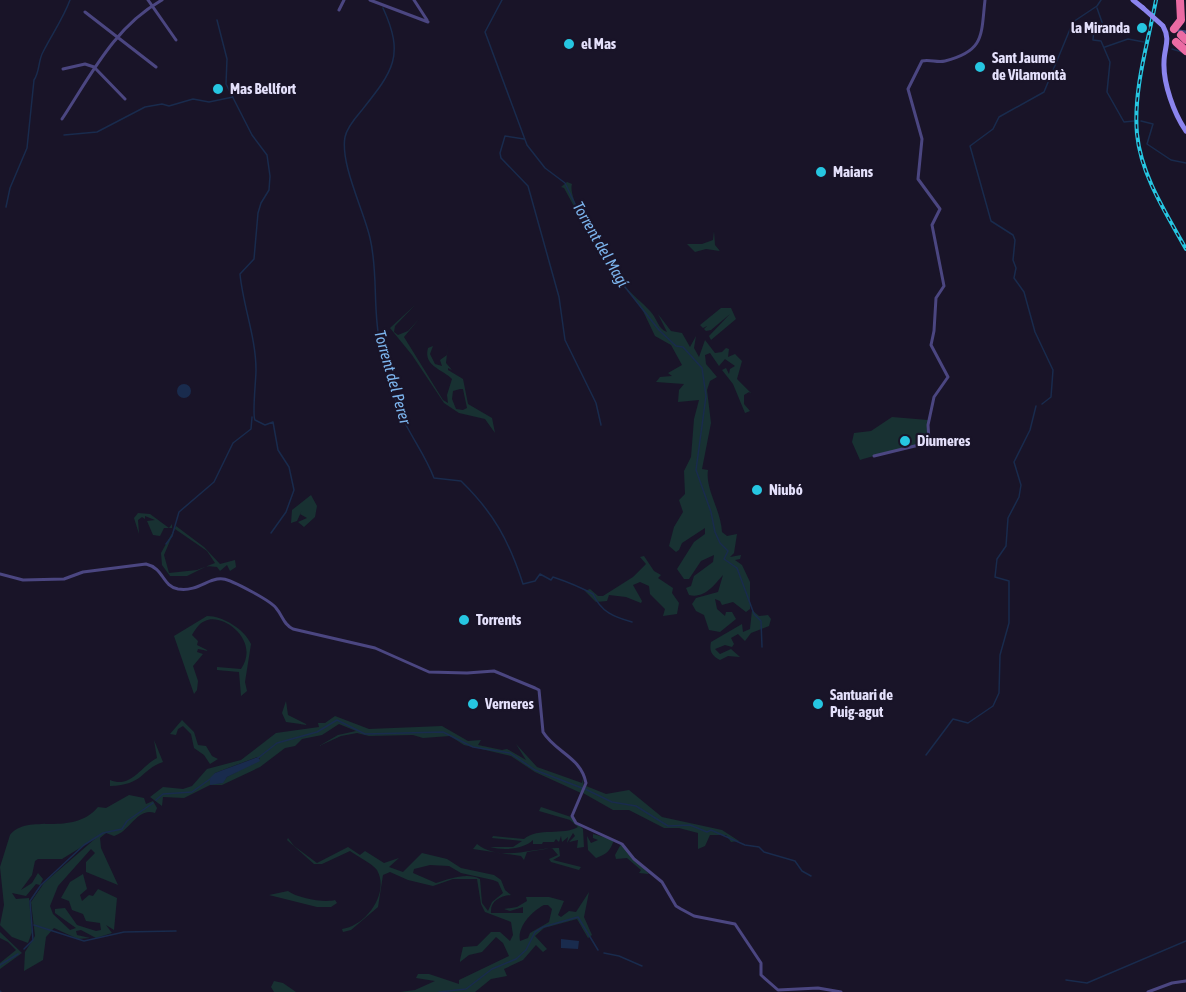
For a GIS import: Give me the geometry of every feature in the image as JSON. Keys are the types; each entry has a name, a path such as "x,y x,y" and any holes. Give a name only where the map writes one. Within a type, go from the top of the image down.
{"highway":[{"path":"1180,0 1181,20 1177,37 1186,51"}],"street":[{"path":"148,0 176,40"},
{"path":"62,119 94,67 117,37 162,0"},
{"path":"339,10 344,0"},
{"path":"370,0 428,22 414,0"},
{"path":"874,456 923,444 929,440 928,425 934,397 948,377 931,345 936,298 944,286 940,277 932,225 940,209 918,179 922,139 908,89 921,61 947,61 974,48 980,42 985,0"},
{"path":"1133,0 1177,37 1167,50 1164,65 1179,120 1186,131"},
{"path":"85,12 156,67"},
{"path":"63,69 85,64 94,67 125,99"},
{"path":"0,574 23,580 64,579 83,572 146,564 155,566 171,586 179,589 199,589 208,582 226,579 272,603 286,625 293,629 375,648 429,672 467,674 494,670 535,688 539,690 543,732 576,761 585,777 586,783 572,816 576,823 622,844 634,859 662,882 676,906 694,916 735,924 761,963 761,975 777,989 818,988 841,992"},
{"path":"1148,992 1172,983 1186,981"}],"green space":[{"path":"567,182 572,184 576,205 610,264 627,289 647,308 662,328 667,332 658,314 671,331 682,333 690,347 696,336 694,348 699,357 705,340 715,353 722,352 726,348 729,349 728,357 735,354 742,361 737,379 752,394 749,392 744,395 744,404 750,411 745,413 733,384 722,370 726,368 729,374 730,369 735,366 725,359 719,366 710,353 705,355 706,364 717,377 710,381 707,390 711,423 702,469 708,470 709,485 722,532 727,536 737,534 734,553 730,557 741,555 740,559 735,560 742,565 750,582 750,609 746,612 733,602 722,605 715,599 717,609 725,616 726,612 732,612 736,619 720,632 709,630 704,615 696,611 692,604 696,598 718,592 723,575 709,590 700,595 689,595 686,588 691,586 694,576 713,562 714,555 701,561 689,579 684,579 677,569 694,542 705,534 705,528 682,543 676,552 669,546 674,527 683,512 679,500 685,494 684,471 691,457 694,419 699,400 678,402 679,390 684,384 656,382 660,377 672,376 668,373 682,365 671,345 655,336 643,311 599,252 564,188 561,187"},
{"path":"714,231 715,245 720,251 706,249 695,252 687,244 702,244 713,240"},
{"path":"415,305 395,326 394,332 398,335 408,331 419,319 404,337 443,400 448,403 447,395 452,379 428,359 428,348 433,346 430,354 435,364 442,366 440,360 447,355 446,363 452,370 448,368 448,370 463,379 468,404 492,418 495,433 485,419 459,413 444,403 412,355 390,328","holes":["463,389 467,408 456,409 452,399 453,391"]},
{"path":"721,308 731,308 736,319 711,340 709,336 730,314 711,330 706,331 704,329 707,326 703,328 700,325"},
{"path":"892,417 928,420 928,439 860,460 852,442 854,433 871,431"},
{"path":"311,495 317,506 315,517 304,527 298,522 307,518 300,514 297,521 291,523 292,510"},
{"path":"138,513 150,514 169,528 164,528 160,536 153,535 147,521 155,520 145,516 145,519 142,517 138,520 139,534 134,518"},
{"path":"176,526 204,547 220,564 235,560 236,567 230,571 227,565 220,571 217,567 207,566 215,563 207,551 175,529 164,555 169,573 197,570 206,566 187,576 170,576 162,565 161,553"},
{"path":"644,556 654,571 661,575 658,578 673,588 672,593 679,603 677,614 663,616 665,609 650,594 649,586 640,582 633,585 641,603 626,597 609,595 607,601 596,602 585,591 590,589 598,596 603,596 633,577 646,564 640,557"},
{"path":"752,610 759,616 768,615 771,619 769,626 751,633 745,641 738,634 731,638 734,644 732,647 725,645 715,649 720,654 731,649 740,657 728,656 720,660 715,657 710,648 711,642 742,624 743,632 750,629"},
{"path":"207,616 220,618 232,624 248,638 251,644 245,682 247,691 241,696 239,672 217,670 217,667 241,669 246,658 243,639 229,625 212,619 201,623 192,635 198,641 197,645 209,651 198,649 197,652 203,654 193,666 198,681 194,694 174,636"},
{"path":"286,701 288,715 308,725 286,722 282,713"},
{"path":"335,716 369,729 442,726 468,741 481,740 478,745 507,749 526,760 516,744 537,767 582,783 583,779 583,789 581,793 535,772 511,756 464,745 450,736 423,738 413,735 369,736 357,733 341,736 319,746 338,735 356,731 339,724 322,735 302,739 295,746 285,748 260,767 222,785 210,785 184,798 163,797 162,806 150,797 163,787 183,789 192,786 207,769 241,760 276,733 319,727 318,723 325,723","holes":["257,757 260,758 227,777 222,783 210,784 215,773"]},
{"path":"182,720 194,732 198,745 206,746 212,756 218,759 210,764 204,755 194,748 191,734 183,726 178,729 176,735 170,734"},
{"path":"154,740 163,762 136,780 110,786 110,780 117,782 130,779 157,758"},
{"path":"586,786 606,794 629,790 662,817 722,830 739,841 731,842 726,835 710,835 705,846 698,849 698,833 679,828 664,828 629,810 613,810 583,793"},
{"path":"129,795 144,798 146,804 153,801 157,808 155,813 149,812 138,817 120,834 114,836 106,833 100,838 101,848 118,885 86,872 86,862 95,853 91,849 58,886 50,906 53,914 70,930 76,928 55,913 55,909 65,908 77,925 96,931 101,930 100,923 86,921 83,914 72,910 69,901 61,898 70,882 83,874 87,889 80,895 82,901 89,895 93,896 98,889 117,898 114,930 106,925 112,933 96,938 81,930 76,931 77,935 90,938 78,939 54,928 46,937 43,960 24,971 25,952 35,936 31,902 44,883 96,838 62,859 38,859 35,861 32,875 21,890 32,883 38,873 43,879 40,885 36,884 26,896 12,893 16,899 29,898 32,932 28,943 12,937 0,925 4,905 0,867 10,835 18,828 28,825 76,821 98,807 106,808"},
{"path":"541,807 571,817 583,829 584,847 577,848 578,840 569,842 575,836 573,833 567,843 568,837 562,842 561,836 559,842 556,839 554,842 533,844 533,840 513,848 490,847 513,847 522,841 492,838 493,836 524,839 536,833 572,830 578,827 570,820 539,811"},
{"path":"593,834 614,840 608,852 596,858 588,850 587,836 591,843 598,840 593,838"},
{"path":"288,838 294,846 317,863 348,847 360,855 365,851 384,863 399,858 389,867 403,872 422,853 447,859 461,868 494,875 501,880 505,890 511,895 497,900 492,905 491,913 523,913 523,907 510,911 504,909 517,907 527,901 526,897 549,897 564,901 558,915 561,917 569,911 576,912 589,892 584,917 592,935 588,938 577,919 544,928 535,936 547,949 543,952 536,945 523,960 504,969 507,976 491,979 475,992 400,992 415,990 435,981 416,978 418,974 429,974 459,984 459,980 509,956 503,943 496,937 482,952 469,955 460,962 463,947 477,946 491,932 500,932 510,941 513,935 511,922 485,912 481,904 477,879 453,879 433,886 408,880 390,872 383,875 378,907 351,930 343,932 342,929 351,927 367,915 378,898 380,879 377,870 350,851 322,864 314,864 287,840","holes":["430,865 449,866 461,873 493,880 498,882 503,893 492,902 488,911 482,903 480,879 464,876 436,883 413,873 414,869","544,905 552,909 549,922 530,933 528,938 520,941 521,930 526,920"]},
{"path":"477,844 486,850 496,852 473,849"},
{"path":"621,844 649,874 639,873 641,870 627,858 616,859 615,855"},
{"path":"550,848 527,852 524,860 521,856 498,853 517,853"},
{"path":"552,848 559,848 560,856 553,860 581,867 579,870 551,862 549,859 558,855"},
{"path":"288,891 304,898 335,900 337,903 331,907 317,907 269,895"},
{"path":"0,932 22,953 0,969 0,963 16,950 0,938"},
{"path":"274,981 283,983 296,992 274,992 271,987"}],"water":[{"path":"181,384 187,384 191,391 187,398 181,398 177,394 177,388"},
{"path":"258,757 260,761 227,777 223,783 210,785 210,778 215,773"},
{"path":"561,939 579,941 578,949 561,948"}],"waterway":[{"path":"6,207 10,188 27,148 34,80 40,59 70,0"},
{"name":"Torrent del Magí","path":"502,0 485,32 527,145 545,168 565,183 621,282 659,330 676,346 683,347 702,368 706,396 696,470 711,512 715,532 720,543 728,551 724,559 737,568 754,614 761,621 762,647"},
{"path":"1042,404 1051,397 1053,370 1035,332 1024,292 1014,278 1015,240 1013,235 991,221 970,146 993,129 999,117 1044,92 1073,22 1097,6 1101,0"},
{"name":"Torrent del Perer","path":"383,8 393,39 392,62 381,84 346,133 344,148 349,174 370,238 379,338 401,414 434,478 461,481 491,516 506,541 523,584 535,581 540,574 551,580 553,577 593,594 609,613 632,622"},
{"path":"1097,8 1103,25 1094,29 1093,40 1101,41 1110,62 1107,92 1124,122 1134,121"},
{"path":"217,20 227,59 226,84 252,135 267,155 270,176 269,190 258,213 254,259 240,274 255,358 254,417 255,420 265,425 273,422 278,450 289,467 294,490 286,512 271,533"},
{"path":"1105,47 1128,39 1144,42"},
{"path":"1172,49 1182,52"},
{"path":"64,135 97,132 145,107 162,104 169,106 193,99 209,102 233,97"},
{"path":"1141,121 1153,124 1147,144 1171,160 1186,163"},
{"path":"524,139 505,136 500,153 501,158 528,186 559,297 565,340 596,403 601,425"},
{"path":"926,755 953,719 968,723 993,706 999,693 1000,655 1009,623 1009,581 995,577 997,559 1006,546 1008,518 1019,497 1021,485 1014,462 1030,430 1036,406"},
{"path":"166,544 172,536 179,512 214,482 233,443 251,429 252,417"},
{"path":"258,758 277,743 317,732 337,720 365,734 443,732 473,747 510,753 535,770 582,788"},
{"path":"156,800 163,794 192,792 210,779"},
{"path":"585,789 612,802 636,806 668,826 690,825 707,832 711,830 745,845 759,847 764,852 795,861 802,871 811,876"},
{"path":"24,949 33,940 30,901 41,885 84,845 103,833 122,829 127,821 153,803"},
{"path":"439,992 466,989 492,969 516,959 526,950 535,932 543,927 578,917 598,950"},
{"path":"34,925 84,941 124,932 176,931"},
{"path":"1066,980 1087,983 1186,941"},
{"path":"604,953 619,956 642,966"},
{"path":"0,965 18,954"}],"railway":[{"path":"1156,0 1139,84 1137,134 1139,149 1149,179 1186,249"}],"place":[{"name":"la Miranda","path":"1142,28"},
{"name":"el Mas","path":"569,44"},
{"name":"Sant Jaume de Vilamontà","path":"980,67"},
{"name":"Mas Bellfort","path":"218,89"},
{"name":"Maians","path":"821,172"},
{"name":"Diumeres","path":"905,441"},
{"name":"Niubó","path":"757,490"},
{"name":"Torrents","path":"464,620"},
{"name":"Verneres","path":"473,704"},
{"name":"Santuari de Puig-agut","path":"818,704"}]}
